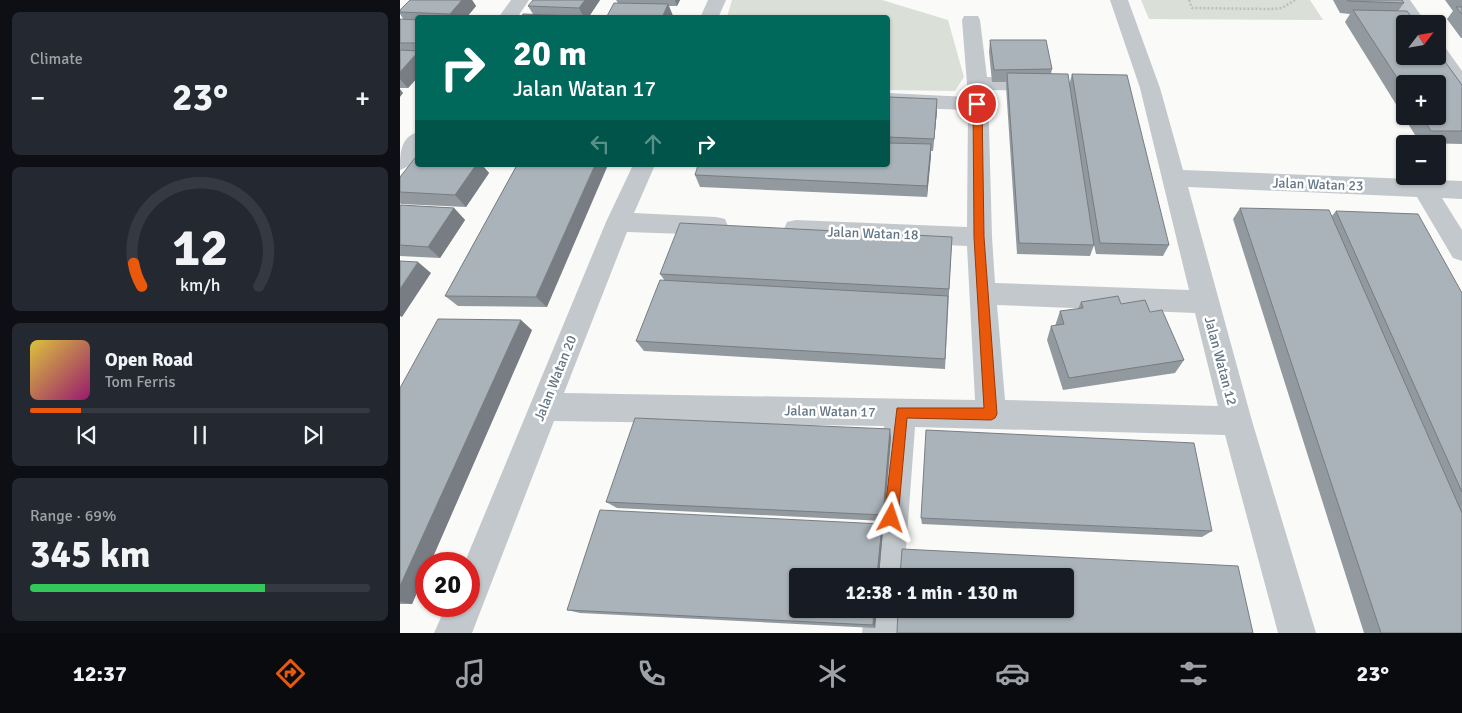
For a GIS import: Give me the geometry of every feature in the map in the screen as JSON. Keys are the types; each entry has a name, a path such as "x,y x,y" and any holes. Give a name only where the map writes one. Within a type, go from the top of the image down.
{"street":[{"path":"510,15 520,0"},
{"path":"711,15 717,0"},
{"name":"Jalan Watan 12","path":"1119,0 1140,88 1173,178 1237,421 1297,633"},
{"path":"1401,0 1412,15"},
{"path":"972,20 978,93 979,237 991,414"},
{"path":"1446,61 1459,76"},
{"path":"890,100 1064,86"},
{"path":"400,162 415,143"},
{"name":"Jalan Watan 20","path":"480,566 618,222 643,167"},
{"name":"Jalan Watan 23","path":"1173,178 1462,190"},
{"path":"1424,189 1462,252"},
{"path":"618,222 737,227"},
{"name":"Jalan Watan 18","path":"776,228 979,237"},
{"path":"983,293 1205,302"},
{"name":"Jalan Watan 17","path":"543,407 901,412 1237,421"},
{"path":"887,568 901,412"},
{"path":"453,633 460,617"},
{"path":"880,633 882,618"}],"path":[{"path":"1189,0 1192,8 1270,9 1282,8 1295,0"}],"shaded area":[{"path":"732,0 882,0 948,20 964,77 955,91 890,90 890,15 728,15"},
{"path":"1141,0 1310,0 1323,20 1149,19"}],"building":[{"path":"410,0 462,0 450,14 400,12"},
{"path":"533,0 585,0 579,8 528,6"},
{"path":"1402,0 1404,3 1348,1"},
{"path":"614,3 668,4 663,15 608,15"},
{"path":"1456,7 1462,7 1462,14"},
{"path":"1353,10 1407,11 1410,15 1396,15 1396,65 1446,65 1446,63 1462,85 1462,131 1431,131 1427,125 1446,125 1446,75 1396,76"},
{"path":"400,19 415,20 415,43 400,43"},
{"path":"990,40 1046,40 1052,69 994,70"},
{"path":"400,50 415,51 415,55 400,72"},
{"path":"1007,73 1068,74 1094,245 1019,243"},
{"path":"1072,74 1127,75 1169,245 1100,243"},
{"path":"890,97 937,99 934,139 890,137"},
{"path":"890,143 931,144 927,186 695,175 697,167 890,167"},
{"path":"415,158 415,167 475,167 455,195 400,192 400,177"},
{"path":"516,167 594,167 536,297 445,296"},
{"path":"400,205 454,208 428,247 400,245"},
{"path":"1240,208 1329,210 1462,513 1462,633 1381,633"},
{"path":"1336,211 1418,214 1462,293 1462,492"},
{"path":"680,223 952,237 949,289 660,274"},
{"path":"400,261 418,262 400,289"},
{"path":"660,280 948,296 945,359 636,341"},
{"path":"1118,296 1121,304 1145,300 1150,312 1162,310 1184,360 1069,378 1051,326 1064,324 1060,311 1083,308 1081,302"},
{"path":"438,319 521,320 400,586 400,388"},
{"path":"635,418 890,429 883,515 606,502"},
{"path":"926,430 1194,443 1212,531 921,518"},
{"path":"600,510 882,524 878,568 789,568 789,618 873,618 873,625 567,610"},
{"path":"902,549 1238,566 1253,633 897,633 898,618 1074,618 1074,568 901,568"}],"route":[{"path":"891,518 901,412 991,414 979,237 977,104"}]}
